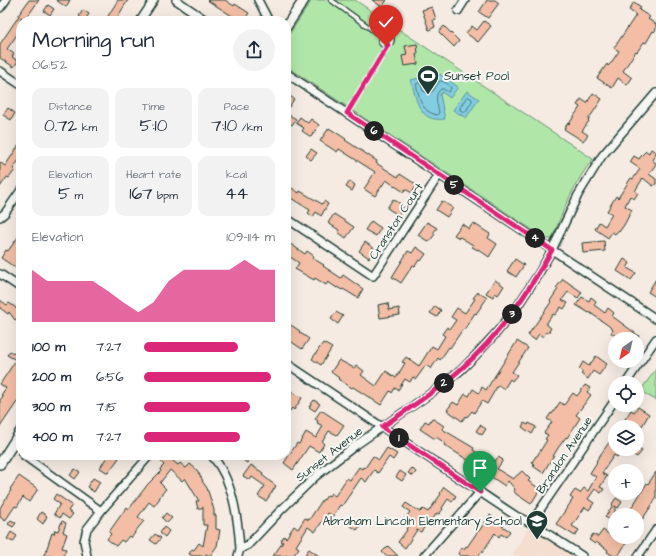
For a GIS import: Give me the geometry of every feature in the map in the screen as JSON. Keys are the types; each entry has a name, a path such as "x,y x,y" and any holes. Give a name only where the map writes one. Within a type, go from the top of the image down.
{"street":[{"path":"0,8 6,0"},
{"path":"143,16 154,0"},
{"path":"176,0 200,16"},
{"path":"258,0 266,16"},
{"path":"291,20 304,0"},
{"path":"458,11 465,0"},
{"path":"0,71 16,82"},
{"path":"291,76 656,319"},
{"name":"Sunset Avenue","path":"239,553 316,476 461,370 497,332 515,310 531,286 552,250 578,195 602,156 656,93"},
{"name":"Cranston Court","path":"291,221 373,276 439,175"},
{"path":"0,218 16,197"},
{"path":"0,274 16,285"},
{"path":"631,376 656,339"},
{"path":"291,366 516,516 531,523 582,556"},
{"name":"Brandon Avenue","path":"531,523 608,410"},
{"path":"0,464 16,438"},
{"path":"11,446 16,450"},
{"path":"30,460 100,511"},
{"path":"87,556 84,541 88,529 100,511 146,460"},
{"path":"215,460 224,476 235,504 239,553"},
{"path":"424,556 480,492"},
{"path":"638,556 656,530"}],"lane":[{"path":"331,0 381,36"},
{"path":"347,113 388,45 392,41 391,37 386,34 381,36"},
{"path":"381,36 381,44 384,46 388,45"}],"shaded area":[{"name":"Abraham Lincoln Elementary School","path":"530,526 576,556 511,556"}],"green space":[{"path":"312,0 355,0 593,159 575,187 552,239 546,239 291,69 291,32"},
{"path":"656,369 656,400 645,394 644,386"}],"water":[{"name":"Sunset Pool","path":"440,74 458,87 450,98 442,92 440,95 445,119 429,117 424,113 417,101 411,80 423,77 425,88 427,89 430,88"},
{"path":"467,91 479,99 466,118 453,110"}],"building":[{"path":"29,0 39,0 28,16 18,16"},
{"path":"56,0 70,0 66,7"},
{"path":"118,0 128,0 118,16 108,16"},
{"path":"207,0 225,0 234,6 235,4 249,13 247,16 232,16"},
{"path":"372,0 387,0 382,7"},
{"path":"487,0 495,0 499,3 488,18 479,12"},
{"path":"634,2 641,7 639,10 650,17 648,19 656,24 656,29 654,32 653,31 646,43 644,42 637,52 636,51 623,71 632,78 627,85 618,78 612,88 597,78 607,64 608,66 611,63 619,51 614,48 636,15 629,10"},
{"path":"48,5 54,9 50,15 44,11"},
{"path":"432,7 436,19 433,20 435,27 429,30 422,10"},
{"path":"83,10 89,14 88,16 79,16"},
{"path":"16,20 16,36 7,49 14,54 12,57 16,60 16,64 14,67 0,58 0,44"},
{"path":"484,21 491,26 478,42 466,33 472,26 477,30"},
{"path":"444,26 459,41 454,47 439,32"},
{"path":"417,44 418,54 416,54 418,64 404,66 402,56 407,55 405,46"},
{"path":"593,93 602,99 582,131 588,135 583,141 564,129 580,107 577,105 581,99 587,103"},
{"path":"291,97 294,99 291,104"},
{"path":"8,108 15,113 11,120 3,115"},
{"path":"291,116 296,119 291,124"},
{"path":"300,117 308,123 311,119 319,125 311,137 302,131 304,128 296,123"},
{"path":"329,128 377,161 376,163 398,177 400,174 417,185 412,193 405,189 404,192 386,180 375,196 364,189 375,172 339,149 337,152 320,141"},
{"path":"311,149 317,153 311,160 306,156"},
{"path":"651,149 656,152 652,160 656,164 649,174 656,179 656,184 653,186 643,178 635,191 638,193 634,199 630,196 625,206 632,210 624,225 619,232 618,231 615,234 612,232 608,238 595,229 599,222 605,226 612,214 607,211 616,196 618,198 631,178 633,179 640,169 630,162 634,156 639,159 646,151 649,153"},
{"path":"16,150 16,164 13,169 15,170 9,178 7,177 0,187 0,162 5,166"},
{"path":"350,181 355,185 352,191 346,187"},
{"path":"291,187 322,204 324,201 328,204 321,216 316,212 313,217 308,213 310,210 291,198"},
{"path":"393,199 404,206 398,215 387,208"},
{"path":"442,201 453,208 447,217 436,210"},
{"path":"334,214 354,227 346,238 338,232 339,230 328,223"},
{"path":"371,221 381,228 376,236 365,230"},
{"path":"427,222 437,228 433,233 435,234 429,242 418,235"},
{"path":"473,223 490,234 488,238 497,244 489,257 478,249 472,247 473,245 454,235 462,224 469,229"},
{"path":"16,240 16,268 1,258 6,250 8,251"},
{"path":"604,241 605,251 583,253 582,243"},
{"path":"365,242 375,249 369,258 359,251"},
{"path":"291,244 305,254 307,251 314,256 312,258 324,265 323,266 341,278 343,275 363,289 358,298 328,282 326,285 295,269 299,263 291,257"},
{"path":"416,247 426,254 421,261 419,260 415,266 413,265 401,283 392,277 408,251 412,253"},
{"path":"515,259 524,265 516,277 507,271"},
{"path":"624,259 630,263 627,268 636,273 631,280 617,271"},
{"path":"563,279 582,292 578,298 568,292 562,300 568,303 564,309 561,307 555,315 553,314 546,324 551,328 548,333 546,332 543,337 539,334 535,340 528,335 551,302 550,301 558,289 556,288"},
{"path":"656,279 656,297 648,292"},
{"path":"495,280 504,286 498,295 495,293 493,297 486,293"},
{"path":"478,292 487,298 440,360 438,358 431,369 426,365 416,379 413,377 410,382 405,379 398,390 395,388 392,393 390,391 381,405 338,379 339,378 331,372 339,360 354,368 356,365 364,371 361,375 376,386 386,371 396,378 405,363 402,362 406,357 419,366 432,346 437,349 445,336 442,334 447,327 450,329 456,320 451,317 457,308 465,313"},
{"path":"582,297 589,301 591,297 596,301 594,305 605,313 608,308 614,313 612,316 634,332 612,332 613,330 609,326 576,305"},
{"path":"0,300 7,305 9,303 15,307 16,319 9,312 8,314 0,308"},
{"path":"388,303 389,310 399,308 400,315 380,318 378,305"},
{"path":"435,306 441,310 437,317 430,313"},
{"path":"336,312 343,316 338,324 331,319"},
{"path":"291,325 309,339 302,349 291,341"},
{"path":"517,341 528,348 512,372 517,375 512,381 510,379 504,389 498,385 487,404 482,401 474,413 472,411 462,421 447,410 453,402 458,405 465,394 469,396 473,389 479,393 482,387 486,390"},
{"path":"323,343 332,348 321,365 312,359"},
{"path":"10,351 16,355 16,360 7,355"},
{"path":"596,356 607,364 599,375 593,371 588,379 581,374 583,372 579,369 583,362 589,366"},
{"path":"16,360 16,403 0,427 0,400 3,396 1,395 6,388 0,384"},
{"path":"585,385 590,388 587,392 591,395 576,415 580,418 567,438 566,437 558,448 543,473 533,466 535,464 532,462 547,440 545,439 548,435 544,433 552,422 547,419 560,402 564,405 573,393 577,396"},
{"path":"291,391 302,398 294,410 292,408 291,410"},
{"path":"314,400 320,404 315,411 309,407"},
{"path":"321,410 344,425 337,435 329,431 322,442 324,444 319,452 309,446 293,470 284,463 286,460 291,460 291,452 297,443 299,444 306,432 316,438 323,426 317,423 318,421 315,419"},
{"path":"644,411 649,414 644,423 644,420 625,420 630,412"},
{"path":"432,418 444,426 442,429 474,448 473,450 492,465 498,457 503,460 497,469 513,479 522,471 530,479 528,481 540,489 531,504 516,494 514,491 515,489 508,481 505,486 481,470 482,469 444,445 445,443 436,437 435,439 420,429 425,421 429,423"},
{"path":"524,423 528,425 529,423 536,427 532,434 522,427"},
{"path":"480,425 486,429 482,435 476,431"},
{"path":"608,444 608,456 613,456 602,473 607,476 600,487 604,489 601,493 595,489 588,499 594,503 589,510 585,507 572,526 579,530 575,536 556,524 573,499 570,497 575,490 580,493 584,488 588,491 596,477 590,473 597,462 596,461"},
{"path":"387,448 397,454 393,460 389,457 378,473 374,470 366,482 361,478 342,506 340,505 333,516 328,513 315,532 308,527 296,546 299,548 293,556 273,556 283,542 281,541 284,536 286,538 294,526 298,529 305,518 309,520 327,495 329,496 331,493 335,496 347,478 350,480 359,467 362,469 363,467 365,468 373,456 379,460"},
{"path":"105,460 118,460 108,473 100,468"},
{"path":"163,460 172,460 178,465 180,463 186,468 190,464 197,470 207,488 214,510 214,515 216,515 216,529 220,530 217,546 210,556 206,554 204,556 193,556 189,554 199,543 203,546 207,525 203,525 203,507 198,509 196,501 199,501 185,478 182,481 170,470 160,483 166,489 154,506 149,502 138,517 144,521 131,538 129,536 124,542 121,540 116,546 107,539 111,534 109,532 127,507 129,509 148,484 161,471 160,469 164,465 161,462"},
{"path":"251,465 263,473 262,475 276,486 266,501 258,496 265,486 252,477 250,480 243,476"},
{"path":"412,468 416,472 413,476 408,473"},
{"path":"75,469 80,472 75,479 70,475"},
{"path":"400,471 406,475 402,481 396,477"},
{"path":"656,472 656,499 644,517 644,508 631,508 636,500 644,500 644,488 647,483 648,484"},
{"path":"19,476 38,489 29,502 23,497 5,521 0,517 0,508"},
{"path":"93,478 100,482 94,492 87,487"},
{"path":"444,487 456,496 452,502 448,499 439,514 437,513 430,523 428,522 421,532 417,530 405,548 398,542 410,524 404,520 410,512 403,507 406,503 420,512 423,509 428,512 441,494 440,493"},
{"path":"56,494 72,505 68,511 73,514 69,519 62,514 60,518 54,514 60,504 53,499"},
{"path":"615,500 622,502 618,508 615,506 615,508 611,508 613,505 612,504"},
{"path":"41,512 47,516 43,524 37,519"},
{"path":"166,513 172,518 167,523 162,518"},
{"path":"490,515 510,531 506,537 501,534 499,537 495,533 479,556 461,556 458,554 461,548 464,549 466,546 467,547"},
{"path":"11,520 16,523 13,527 8,524"},
{"path":"62,521 66,523 63,532 67,534 62,548 66,549 63,556 43,556 52,533 54,534 55,530 58,531"},
{"path":"355,521 361,525 357,530 351,526"},
{"path":"164,527 169,531 165,537 160,533"},
{"path":"603,530 608,534 608,544 626,544 618,556 614,556 596,542 595,544 589,540 593,534 598,537"},
{"path":"11,532 17,536 13,542 7,539"},
{"path":"155,534 161,538 156,544 150,540"},
{"path":"388,546 398,556 386,556 382,552"},
{"path":"309,549 319,556 304,556"}],"place":[{"name":"Sunset Pool","path":"428,96"},
{"name":"Abraham Lincoln Elementary School","path":"537,540"}],"route":[{"path":"386,46 388,45 347,113 552,250 515,310 475,356 461,370 437,389 382,427 480,492"}]}
